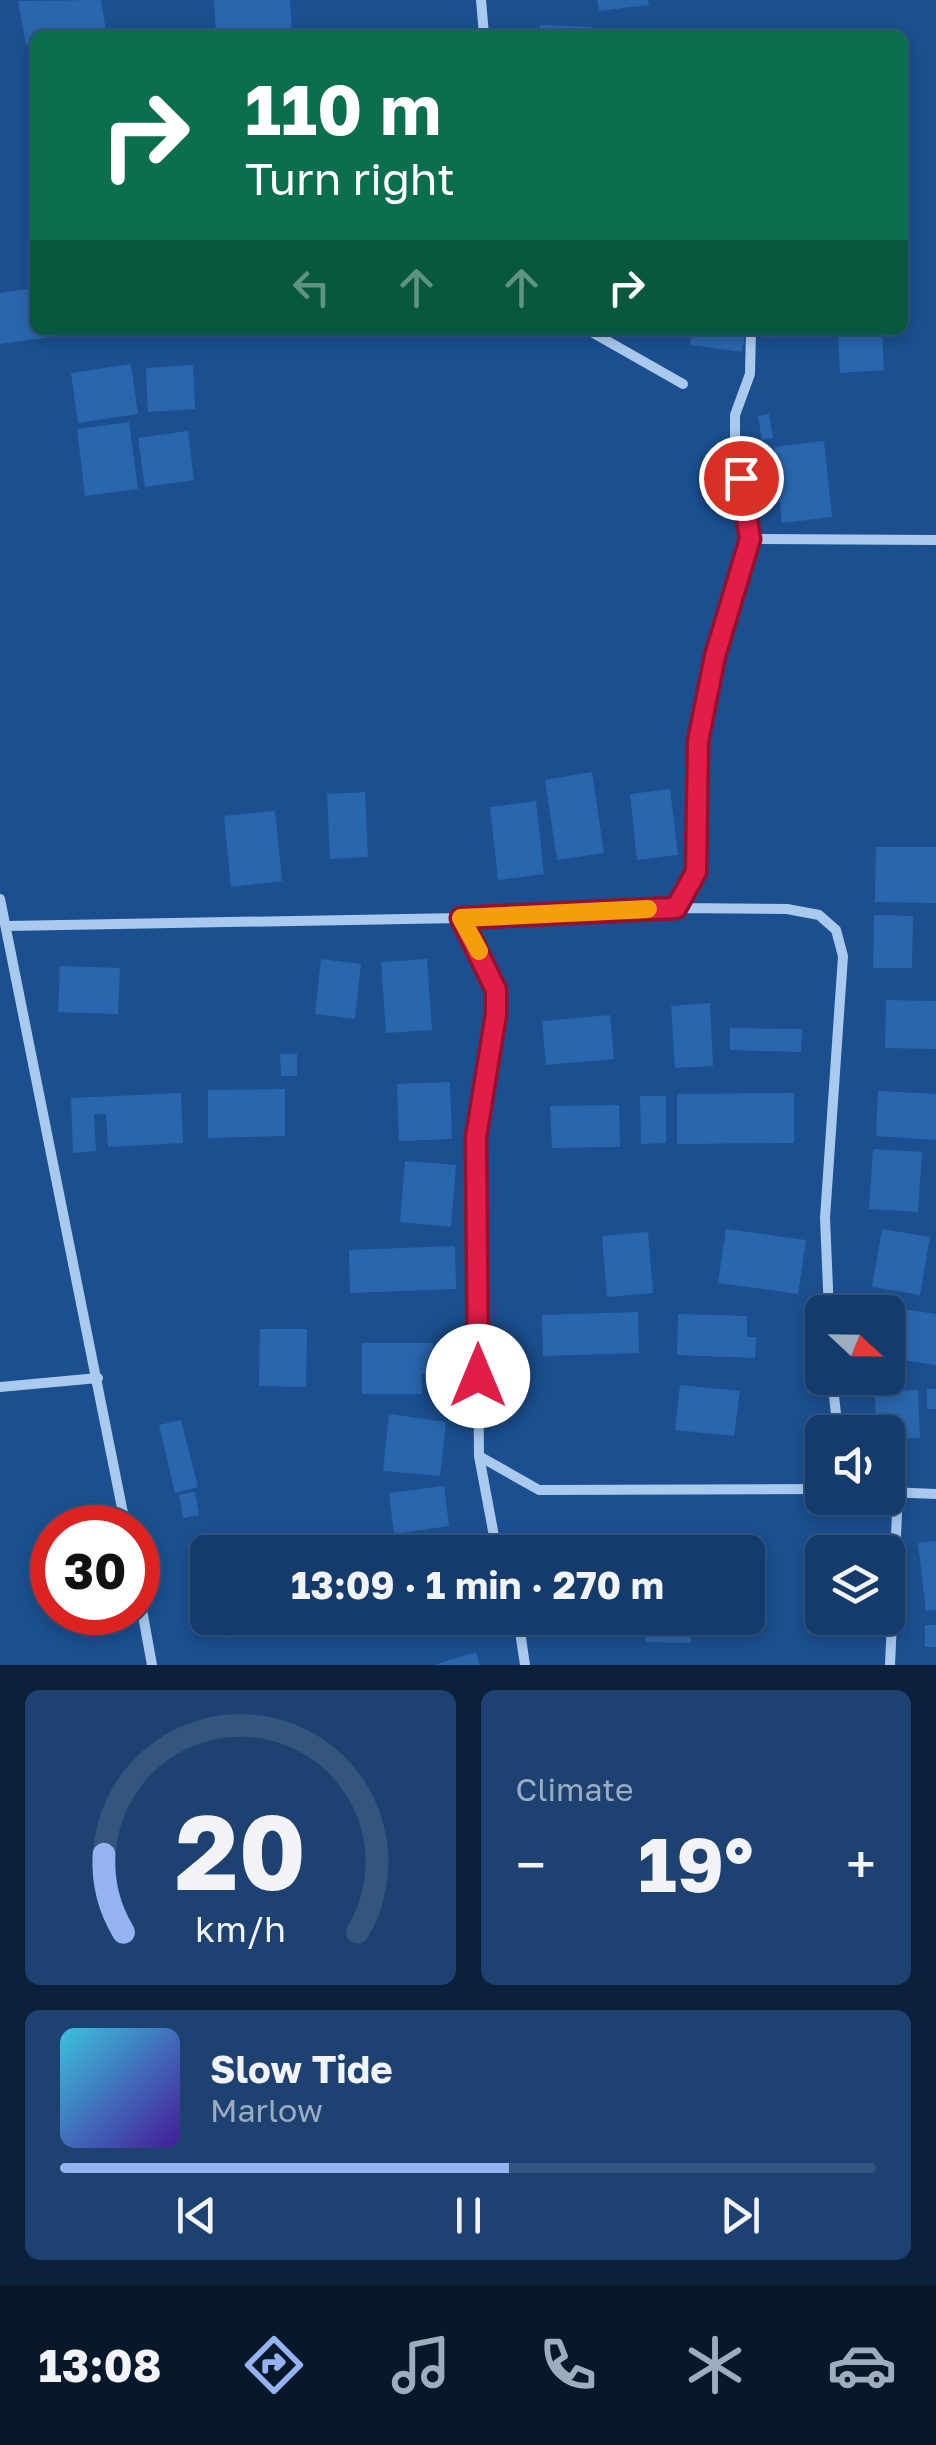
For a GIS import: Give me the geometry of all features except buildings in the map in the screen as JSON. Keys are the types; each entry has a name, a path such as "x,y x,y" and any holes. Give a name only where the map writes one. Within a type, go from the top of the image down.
{"street":[{"path":"481,0 484,30"},
{"path":"597,335 682,384"},
{"path":"676,908 696,872 698,741 715,656 750,539 735,441 736,415 750,374 751,335"},
{"path":"750,539 936,540"},
{"path":"0,899 122,1505"},
{"path":"6,926 461,918 676,908 787,909 819,915 836,930 843,956 825,1218 828,1295"},
{"path":"461,918 496,990 496,1014 476,1137 479,1456 494,1535"},
{"path":"0,1387 98,1378"},
{"path":"479,1456 539,1490 805,1488"},
{"path":"905,1493 936,1494"},
{"path":"890,1665 892,1515"},
{"path":"147,1635 152,1665"},
{"path":"521,1635 526,1665"}],"slow traffic":[{"path":"479,951 461,918 648,909"}],"route":[{"path":"478,1376 476,1137 478,1105 496,1014 496,990 490,970 461,918 676,908 689,890 696,872 694,776 698,741 715,656 746,564 750,539 741,478"}]}
